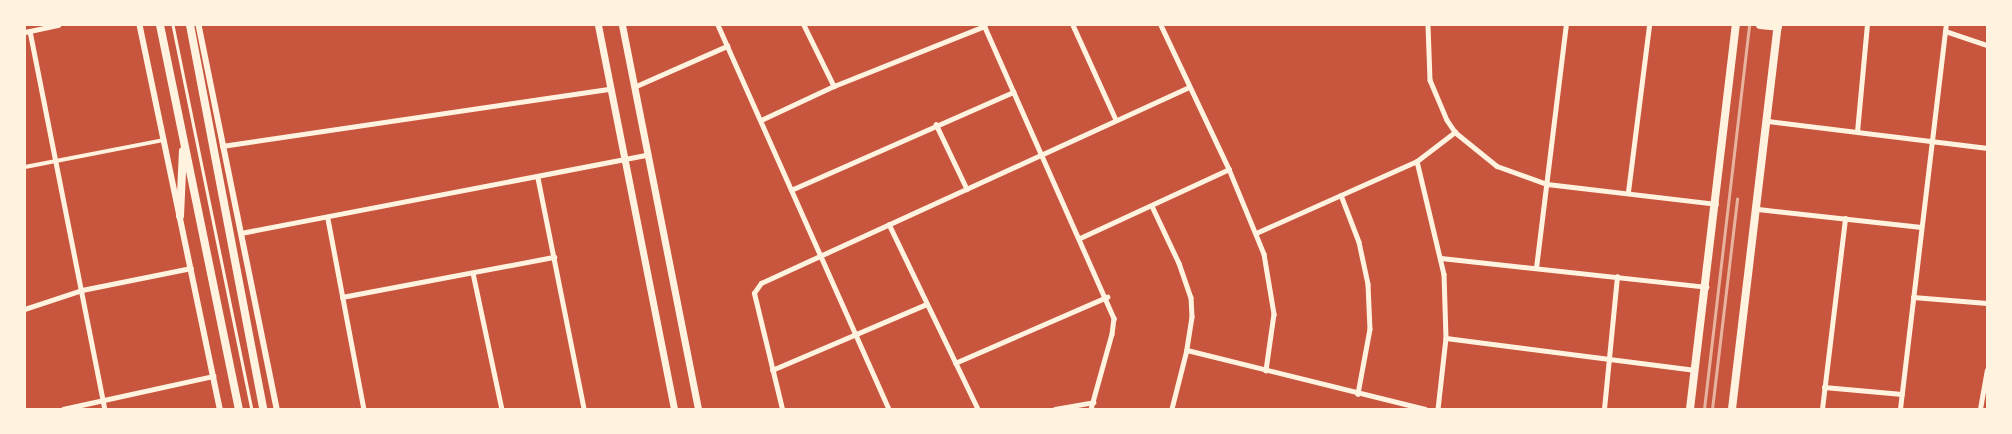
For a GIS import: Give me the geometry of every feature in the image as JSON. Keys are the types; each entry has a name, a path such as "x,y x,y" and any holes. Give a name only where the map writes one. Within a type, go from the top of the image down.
{"main road":[{"path":"160,25 239,409"},
{"path":"190,25 263,409"},
{"path":"598,25 674,409"},
{"path":"622,25 698,409"},
{"path":"1690,409 1736,25"},
{"path":"1732,409 1758,209 1778,26 1760,25"},
{"path":"180,216 183,139"}],"street":[{"path":"58,25 28,31 105,409"},
{"path":"140,25 220,409"},
{"path":"199,25 222,146 277,409"},
{"path":"718,25 889,409"},
{"path":"804,25 834,86"},
{"path":"761,120 834,86 984,25 1107,297 1114,318 1112,334 1091,409"},
{"path":"1073,25 1116,120"},
{"path":"1161,25 1229,169 1256,233 1273,292 1273,334 1266,370"},
{"path":"1428,25 1430,80 1455,132 1497,166 1547,184 1628,192 1716,204"},
{"path":"1536,268 1566,25"},
{"path":"1628,192 1648,25"},
{"path":"1856,132 1868,25"},
{"path":"1900,409 1946,25"},
{"path":"1945,31 1987,45"},
{"path":"634,86 727,46"},
{"path":"782,409 754,293 756,288 820,256 1189,87"},
{"path":"222,146 610,89"},
{"path":"792,190 936,124 1013,92"},
{"path":"1768,121 1987,148"},
{"path":"936,124 967,189"},
{"path":"1256,233 1417,161 1455,132"},
{"path":"25,167 164,140"},
{"path":"241,233 328,219 538,178 625,157 647,155"},
{"path":"1417,161 1441,258 1446,338 1438,409"},
{"path":"1080,238 1229,169"},
{"path":"538,178 584,409"},
{"path":"1341,195 1359,242 1368,284 1370,329 1358,394"},
{"path":"1152,206 1179,263 1190,297 1192,317 1187,350 1172,409"},
{"path":"1758,209 1922,228"},
{"path":"1822,409 1846,218"},
{"path":"328,219 364,409"},
{"path":"889,224 978,409"},
{"path":"342,297 554,257"},
{"path":"1441,258 1706,288"},
{"path":"25,309 82,290 191,268"},
{"path":"473,273 502,409"},
{"path":"1604,409 1617,277"},
{"path":"955,363 1107,297"},
{"path":"1913,297 1987,303"},
{"path":"772,370 927,304"},
{"path":"1446,338 1610,357 1695,370"},
{"path":"1187,350 1358,394 1425,409"},
{"path":"1980,409 1987,371"},
{"path":"63,409 213,376"},
{"path":"1824,387 1902,394"},
{"path":"1055,409 1093,402"}],"lane":[{"path":"173,25 252,409"}],"railway":[{"path":"1704,409 1749,25"},
{"path":"1712,409 1737,198"}]}
